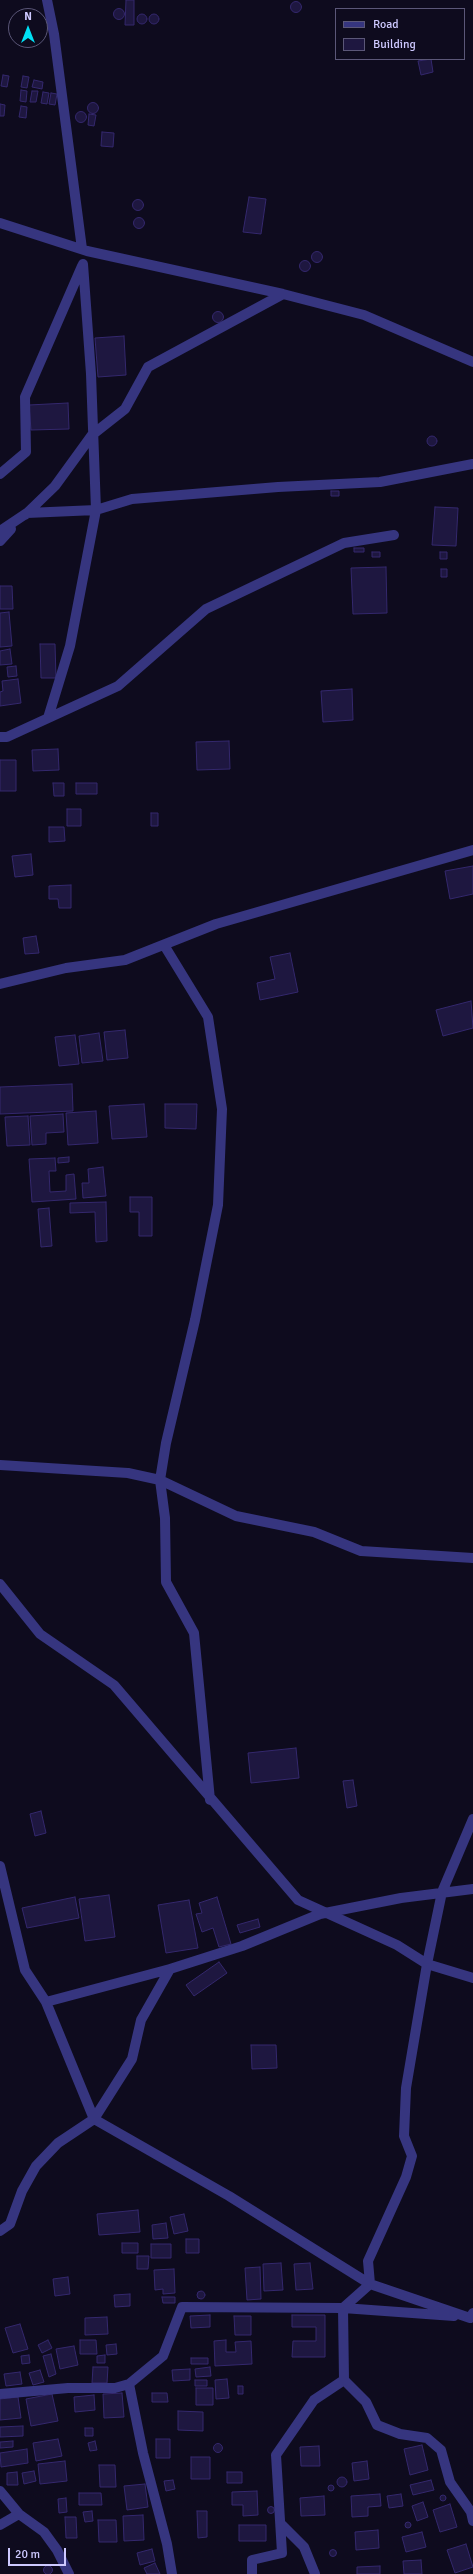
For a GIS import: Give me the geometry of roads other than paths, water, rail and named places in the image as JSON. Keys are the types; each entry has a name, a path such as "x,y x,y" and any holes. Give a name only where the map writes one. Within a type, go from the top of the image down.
{"street":[{"path":"47,0 54,34 85,250 83,264 91,374 92,435 96,510 70,646 48,718"},
{"path":"0,223 85,250 283,294 364,315 473,362"},
{"path":"0,474 26,452 25,397 83,264"},
{"path":"0,541 55,486 92,435 125,409 148,367 283,294"},
{"path":"0,532 27,513 96,510 132,499 278,487 380,482 473,464"},
{"path":"0,737 6,737 118,686 206,609 344,543 394,535"},
{"path":"0,984 66,968 126,960 216,924 473,850"},
{"path":"164,945 208,1017 222,1109 218,1205 195,1320 166,1443 160,1480 165,1518 166,1582 194,1633 210,1800"},
{"path":"0,1465 128,1473 160,1480 236,1516 314,1532 361,1551 473,1558"},
{"path":"0,1584 40,1634 114,1684 210,1800 298,1900 397,1945 427,1964 473,1978"},
{"path":"370,2284 368,2261 406,2177 412,2156 404,2136 406,2088 427,1964 442,1892 473,1819"},
{"path":"0,1866 25,1970 46,2002 94,2119 229,2196 370,2284 472,2316"},
{"path":"46,2002 170,1969 242,1946 326,1913 442,1892 473,1889"},
{"path":"0,2231 10,2224 22,2191 36,2166 58,2143 94,2119 132,2059 141,2020 170,1969"},
{"path":"370,2284 343,2308 344,2380 366,2402 377,2425 400,2434 427,2438 441,2450 450,2482 470,2512 473,2521"},
{"path":"0,2394 68,2388 115,2388 129,2384 163,2356 182,2306 343,2308 472,2316"},
{"path":"252,2574 252,2560 282,2553 282,2525 276,2455 314,2400 344,2380"},
{"path":"129,2384 143,2453 167,2544 172,2574"},
{"path":"0,2491 19,2514 44,2532 57,2550 68,2574"},
{"path":"0,2525 19,2514"},
{"path":"282,2525 304,2546 315,2574"}]}
